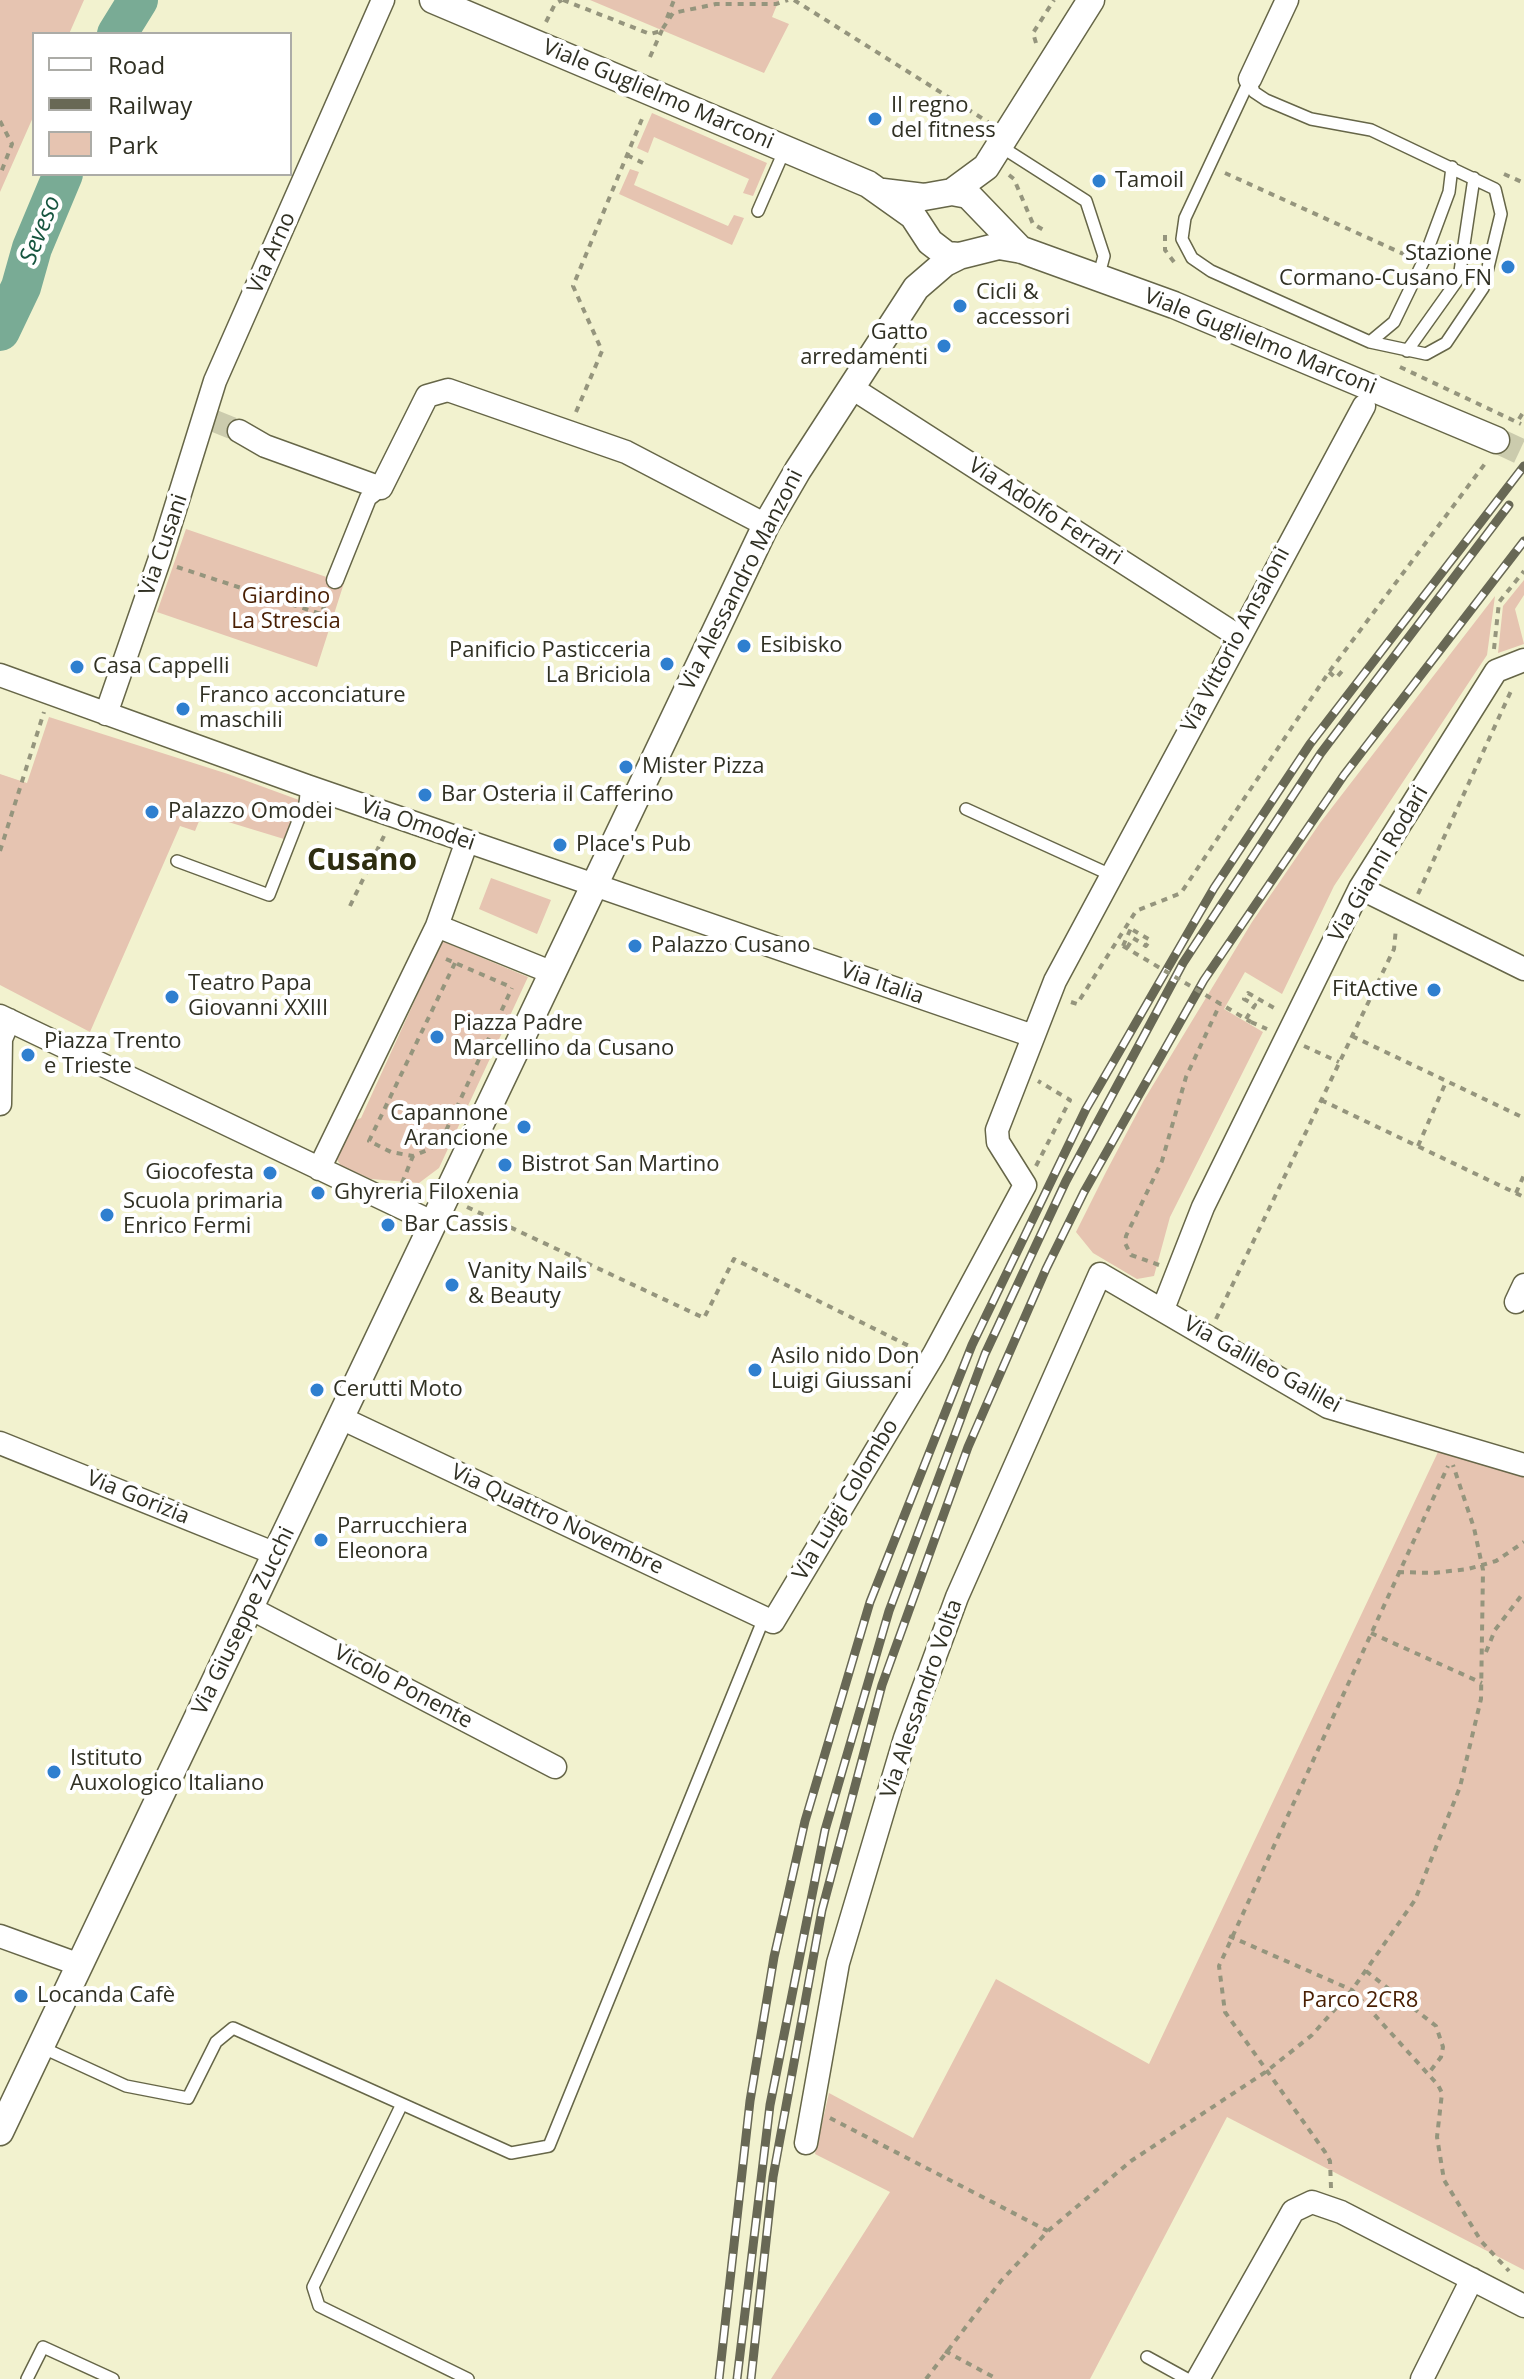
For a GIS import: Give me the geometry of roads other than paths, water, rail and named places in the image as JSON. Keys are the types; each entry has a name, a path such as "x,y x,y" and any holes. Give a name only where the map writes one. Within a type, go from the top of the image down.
{"street":[{"name":"Via Arno","path":"219,375 383,0"},
{"name":"Viale Guglielmo Marconi","path":"433,0 786,148 883,192"},
{"path":"925,232 927,213 992,150 1091,0"},
{"path":"1250,79 1287,0"},
{"path":"966,254 982,242 992,150"},
{"path":"883,192 968,195 1022,250"},
{"path":"883,192 925,232 937,250 966,254 999,246 1022,250"},
{"name":"Via Alessandro Manzoni","path":"916,288 925,232"},
{"name":"Viale Guglielmo Marconi","path":"1022,250 1174,305 1492,450"},
{"name":"Via Alessandro Manzoni","path":"594,886 766,525 916,288 945,263 966,254"},
{"name":"Via Cusani","path":"106,714 209,419 219,375"},
{"name":"Via Adolfo Ferrari","path":"852,388 1238,636"},
{"path":"335,580 368,498 381,488 427,396 448,390 626,452 766,525"},
{"name":"Via Vittorio Ansaloni","path":"1033,1036 1050,993 1111,875 1364,406"},
{"path":"239,431 265,446 381,488"},
{"name":"Via Gianni Rodari","path":"1163,1309 1208,1195 1360,888 1496,671 1520,669"},
{"name":"Via Omodei","path":"0,675 594,886"},
{"path":"319,1169 437,926 467,841"},
{"name":"Via Giuseppe Zucchi","path":"0,2132 434,1223 542,969 594,886"},
{"name":"Via Italia","path":"594,886 1033,1036"},
{"path":"1360,888 1524,969"},
{"path":"437,926 542,969"},
{"path":"0,1104 1,1039 5,1018 434,1223"},
{"name":"Via Luigi Colombo","path":"768,1620 934,1354 1025,1185 997,1135 1033,1036"},
{"name":"Via Galileo Galilei","path":"1100,1274 1328,1407 1524,1465"},
{"name":"Via Alessandro Volta","path":"806,2143 838,1963 905,1738 957,1597 1100,1274"},
{"name":"Via Quattro Novembre","path":"341,1418 768,1620"},
{"name":"Via Gorizia","path":"0,1443 276,1554"},
{"name":"Vicolo Ponente","path":"250,1608 555,1767"},
{"path":"0,1936 80,1965"},
{"path":"1198,2379 1293,2211 1321,2204 1524,2306"},
{"path":"1422,2379 1472,2279"}],"lane":[{"path":"1250,79 1257,95 1298,114 1371,130 1495,189 1501,214 1483,288 1446,343 1426,354 1370,342 1202,267 1184,246 1182,233 1185,218 1250,79"},
{"path":"758,211 786,148"},
{"path":"992,150 1086,201 1104,256 1097,278"},
{"path":"1370,342 1394,322 1423,262 1449,192 1452,167"},
{"path":"1407,351 1459,278 1474,178"},
{"path":"177,861 269,895 305,803 307,786"},
{"path":"966,809 1111,875"},
{"path":"41,2047 126,2086 188,2098 216,2042 233,2028 511,2153 549,2146 768,1620"},
{"path":"402,2104 313,2287 319,2306 468,2379"},
{"path":"27,2379 43,2347 113,2379"},
{"path":"1147,2357 1187,2379"}],"waterway":[{"name":"Seveso","path":"118,32 138,0"},
{"name":"Seveso","path":"0,331 21,287 32,248 62,176"}],"tunnel":[{"path":"212,420 239,431"},
{"path":"1496,440 1524,453"}],"railway":[{"path":"719,2379 750,2101 774,1957 805,1821 870,1602 972,1345 1086,1109 1214,888 1310,744 1524,466"},
{"path":"737,2379 770,2105 825,1830 889,1611 985,1354 1066,1181 1183,963 1321,753 1509,505"},
{"path":"751,2379 773,2177 822,1910 882,1685 968,1447 1046,1269 1084,1192 1204,980 1344,775 1524,541"}],"place":[{"name":"Il regno del fitness","path":"875,119"},
{"name":"Tamoil","path":"1099,181"},
{"name":"Stazione Cormano-Cusano FN","path":"1508,267"},
{"name":"Cicli & accessori","path":"960,306"},
{"name":"Gatto arredamenti","path":"944,346"},
{"name":"Esibisko","path":"744,646"},
{"name":"Panificio Pasticceria La Briciola","path":"667,664"},
{"name":"Casa Cappelli","path":"77,667"},
{"name":"Franco acconciature maschili","path":"183,709"},
{"name":"Mister Pizza","path":"626,767"},
{"name":"Bar Osteria il Cafferino","path":"425,795"},
{"name":"Palazzo Omodei","path":"152,812"},
{"name":"Place's Pub","path":"560,845"},
{"name":"Palazzo Cusano","path":"635,946"},
{"name":"FitActive","path":"1434,990"},
{"name":"Teatro Papa Giovanni XXIII","path":"172,997"},
{"name":"Piazza Padre Marcellino da Cusano","path":"437,1037"},
{"name":"Piazza Trento e Trieste","path":"28,1055"},
{"name":"Capannone Arancione","path":"524,1127"},
{"name":"Bistrot San Martino","path":"505,1165"},
{"name":"Giocofesta","path":"270,1173"},
{"name":"Ghyreria Filoxenia","path":"318,1193"},
{"name":"Scuola primaria Enrico Fermi","path":"107,1215"},
{"name":"Bar Cassis","path":"388,1225"},
{"name":"Vanity Nails & Beauty","path":"452,1285"},
{"name":"Asilo nido Don Luigi Giussani","path":"755,1370"},
{"name":"Cerutti Moto","path":"317,1390"},
{"name":"Parrucchiera Eleonora","path":"321,1540"},
{"name":"Istituto Auxologico Italiano","path":"54,1772"},
{"name":"Locanda Cafè","path":"21,1996"}],"district":[{"name":"Cusano","path":"362,861"}],"park label":[{"name":"Giardino La Strescia","path":"286,610"},
{"name":"Parco 2CR8","path":"1360,2001"}]}
